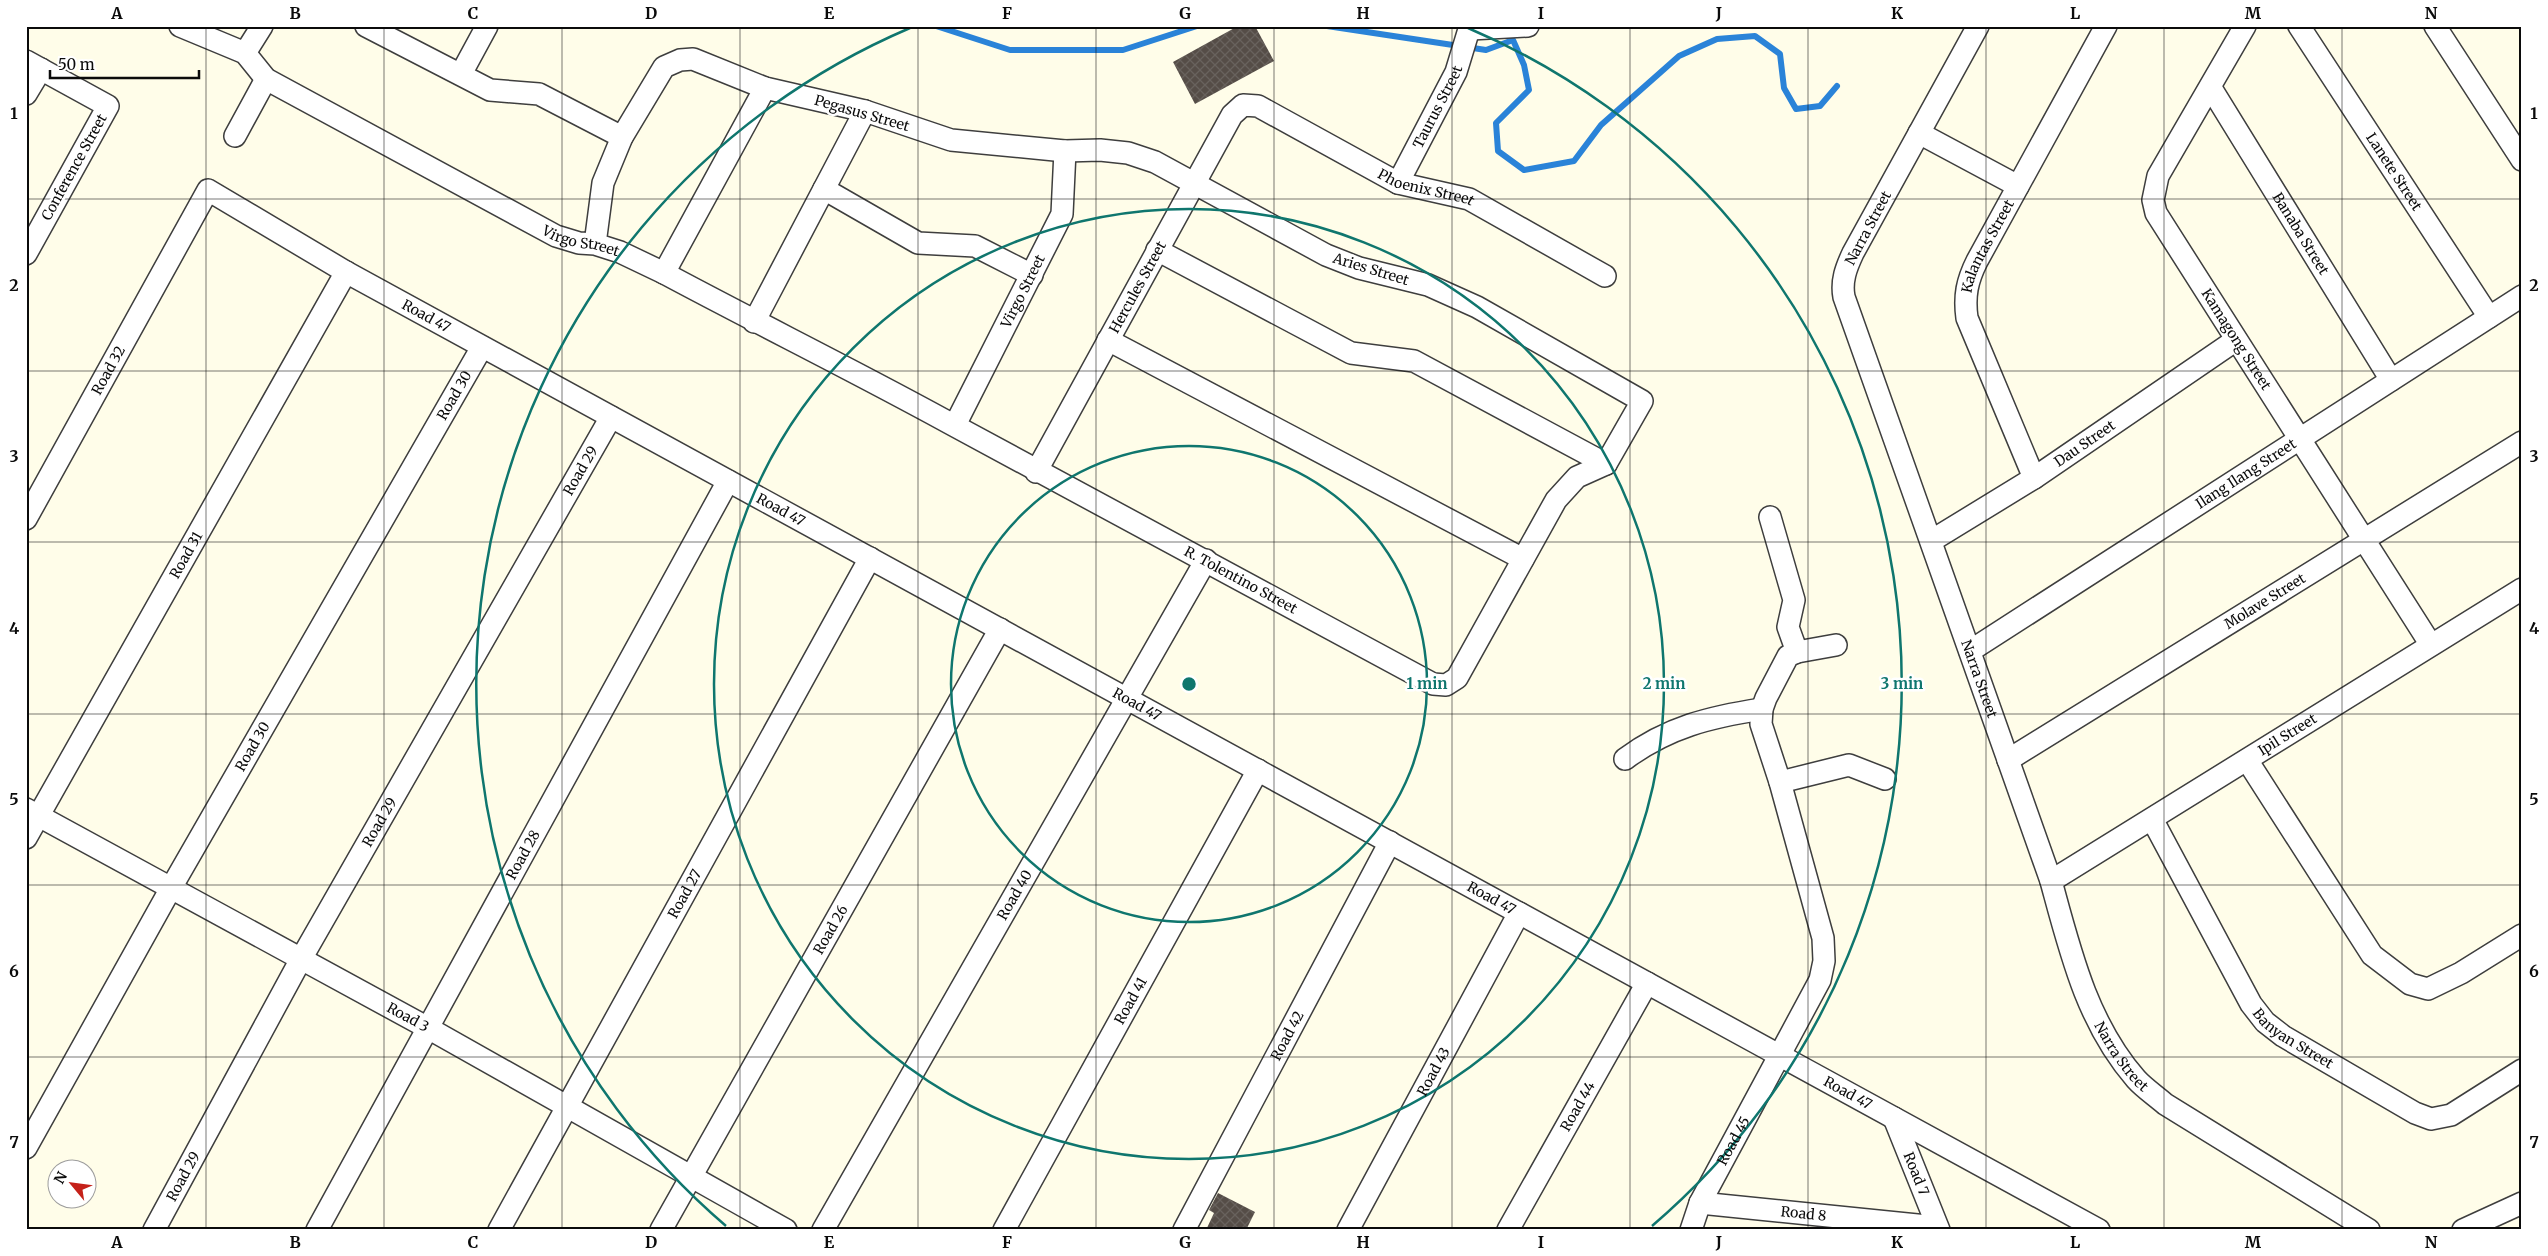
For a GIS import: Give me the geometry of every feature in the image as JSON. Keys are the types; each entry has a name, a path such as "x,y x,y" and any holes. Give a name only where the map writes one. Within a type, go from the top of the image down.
{"street":[{"path":"180,26 245,53 262,26"},
{"path":"366,26 490,90 539,94 622,136 603,183 595,244"},
{"path":"462,74 486,26"},
{"path":"1471,28 1528,26"},
{"name":"Narra Street","path":"1978,26 1853,253 1844,274 1843,287 2051,881 2072,958 2095,1019 2118,1056 2137,1080 2165,1104 2369,1230"},
{"name":"Kalantas Street","path":"2034,478 1967,318 1964,299 1967,280 2106,26"},
{"name":"Kamagong Street","path":"2245,26 2211,88 2158,176 2153,200 2161,224 2365,538 2431,645"},
{"name":"Lanete Street","path":"2298,26 2489,317"},
{"path":"2435,26 2522,160"},
{"name":"Taurus Street","path":"1398,183 1456,72 1471,28"},
{"name":"Virgo Street","path":"245,53 266,79 556,236 579,244 595,244 620,252 664,273 754,322 955,425 1036,472"},
{"name":"Pegasus Street","path":"622,136 664,67 680,60 693,59 765,88 864,111 951,140 1065,151"},
{"path":"26,94 34,65"},
{"name":"Conference Street","path":"26,254 108,106 34,65"},
{"path":"235,136 266,79"},
{"path":"664,273 765,88"},
{"name":"Banaba Street","path":"2211,88 2391,380"},
{"name":"Phoenix Street","path":"1244,105 1258,106 1398,183 1469,199 1606,276"},
{"name":"Hercules Street","path":"1036,472 1232,115 1244,105"},
{"path":"754,322 864,111"},
{"path":"1919,133 2018,186"},
{"name":"Aries Street","path":"1065,151 1100,150 1128,153 1155,162 1326,255 1359,268 1428,285 1469,303 1642,401 1606,464"},
{"name":"Virgo Street","path":"955,425 1062,214 1065,151"},
{"path":"824,189 918,243 975,246 1032,275"},
{"name":"Road 47","path":"190,222 208,190 346,272 482,347 2100,1230"},
{"name":"Road 32","path":"26,519 190,222"},
{"path":"1157,250 1351,353 1414,361 1606,464"},
{"name":"Road 31","path":"26,838 32,812 346,272"},
{"name":"Ilang Ilang Street","path":"1970,651 2522,296"},
{"path":"1108,340 1523,559 1556,500 1577,477 1606,464"},
{"name":"Dau Street","path":"1931,541 2034,478 2236,340"},
{"name":"Road 30","path":"26,1148 171,888 482,347"},
{"name":"Road 29","path":"154,1230 302,960 611,417"},
{"name":"Molave Street","path":"2008,760 2522,442"},
{"name":"R. Tolentino Street","path":"1036,472 1206,560 1433,684 1446,685 1457,678 1523,559"},
{"name":"Road 28","path":"317,1230 728,481"},
{"path":"1770,517 1794,600 1788,627 1797,652"},
{"name":"Road 27","path":"499,1230 870,558"},
{"name":"Road 40","path":"823,1230 1206,560"},
{"name":"Ipil Street","path":"2051,881 2522,589"},
{"name":"Road 26","path":"661,1230 1000,629"},
{"path":"1626,759 1648,742 1674,730 1716,716 1762,709 1788,656 1797,652 1836,645"},
{"name":"Road 45","path":"1691,1230 1700,1203 1781,1056 1820,980 1824,961 1822,938 1780,782 1761,724 1762,709"},
{"path":"2247,760 2372,955 2410,984 2428,989 2461,972 2522,935"},
{"path":"1780,782 1849,765 1886,779"},
{"name":"Road 41","path":"1004,1230 1258,770"},
{"name":"Road 3","path":"32,812 428,1028 786,1230"},
{"name":"Banyan Street","path":"2152,819 2251,1004 2266,1022 2283,1036 2415,1113 2430,1119 2451,1115 2522,1070"},
{"name":"Road 42","path":"1184,1230 1390,842"},
{"name":"Road 43","path":"1348,1230 1519,913"},
{"name":"Road 44","path":"1508,1230 1647,983"},
{"name":"Road 7","path":"1894,1118 1938,1228"},
{"name":"Road 8","path":"1700,1203 1938,1228"},
{"path":"2463,1230 2522,1203"}],"building":[{"path":"1238,26 1255,26 1274,61 1195,104 1173,62"},
{"path":"1218,1193 1255,1212 1246,1230 1206,1230 1214,1213 1209,1210"}],"waterway":[{"path":"936,26 1010,50 1123,50 1197,26"},
{"path":"1327,26 1486,50 1513,40 1524,65 1529,90 1496,123 1498,151 1524,170 1574,161 1601,125 1679,56 1717,39 1755,36 1780,54 1784,88 1796,109 1820,106 1837,86"}]}
